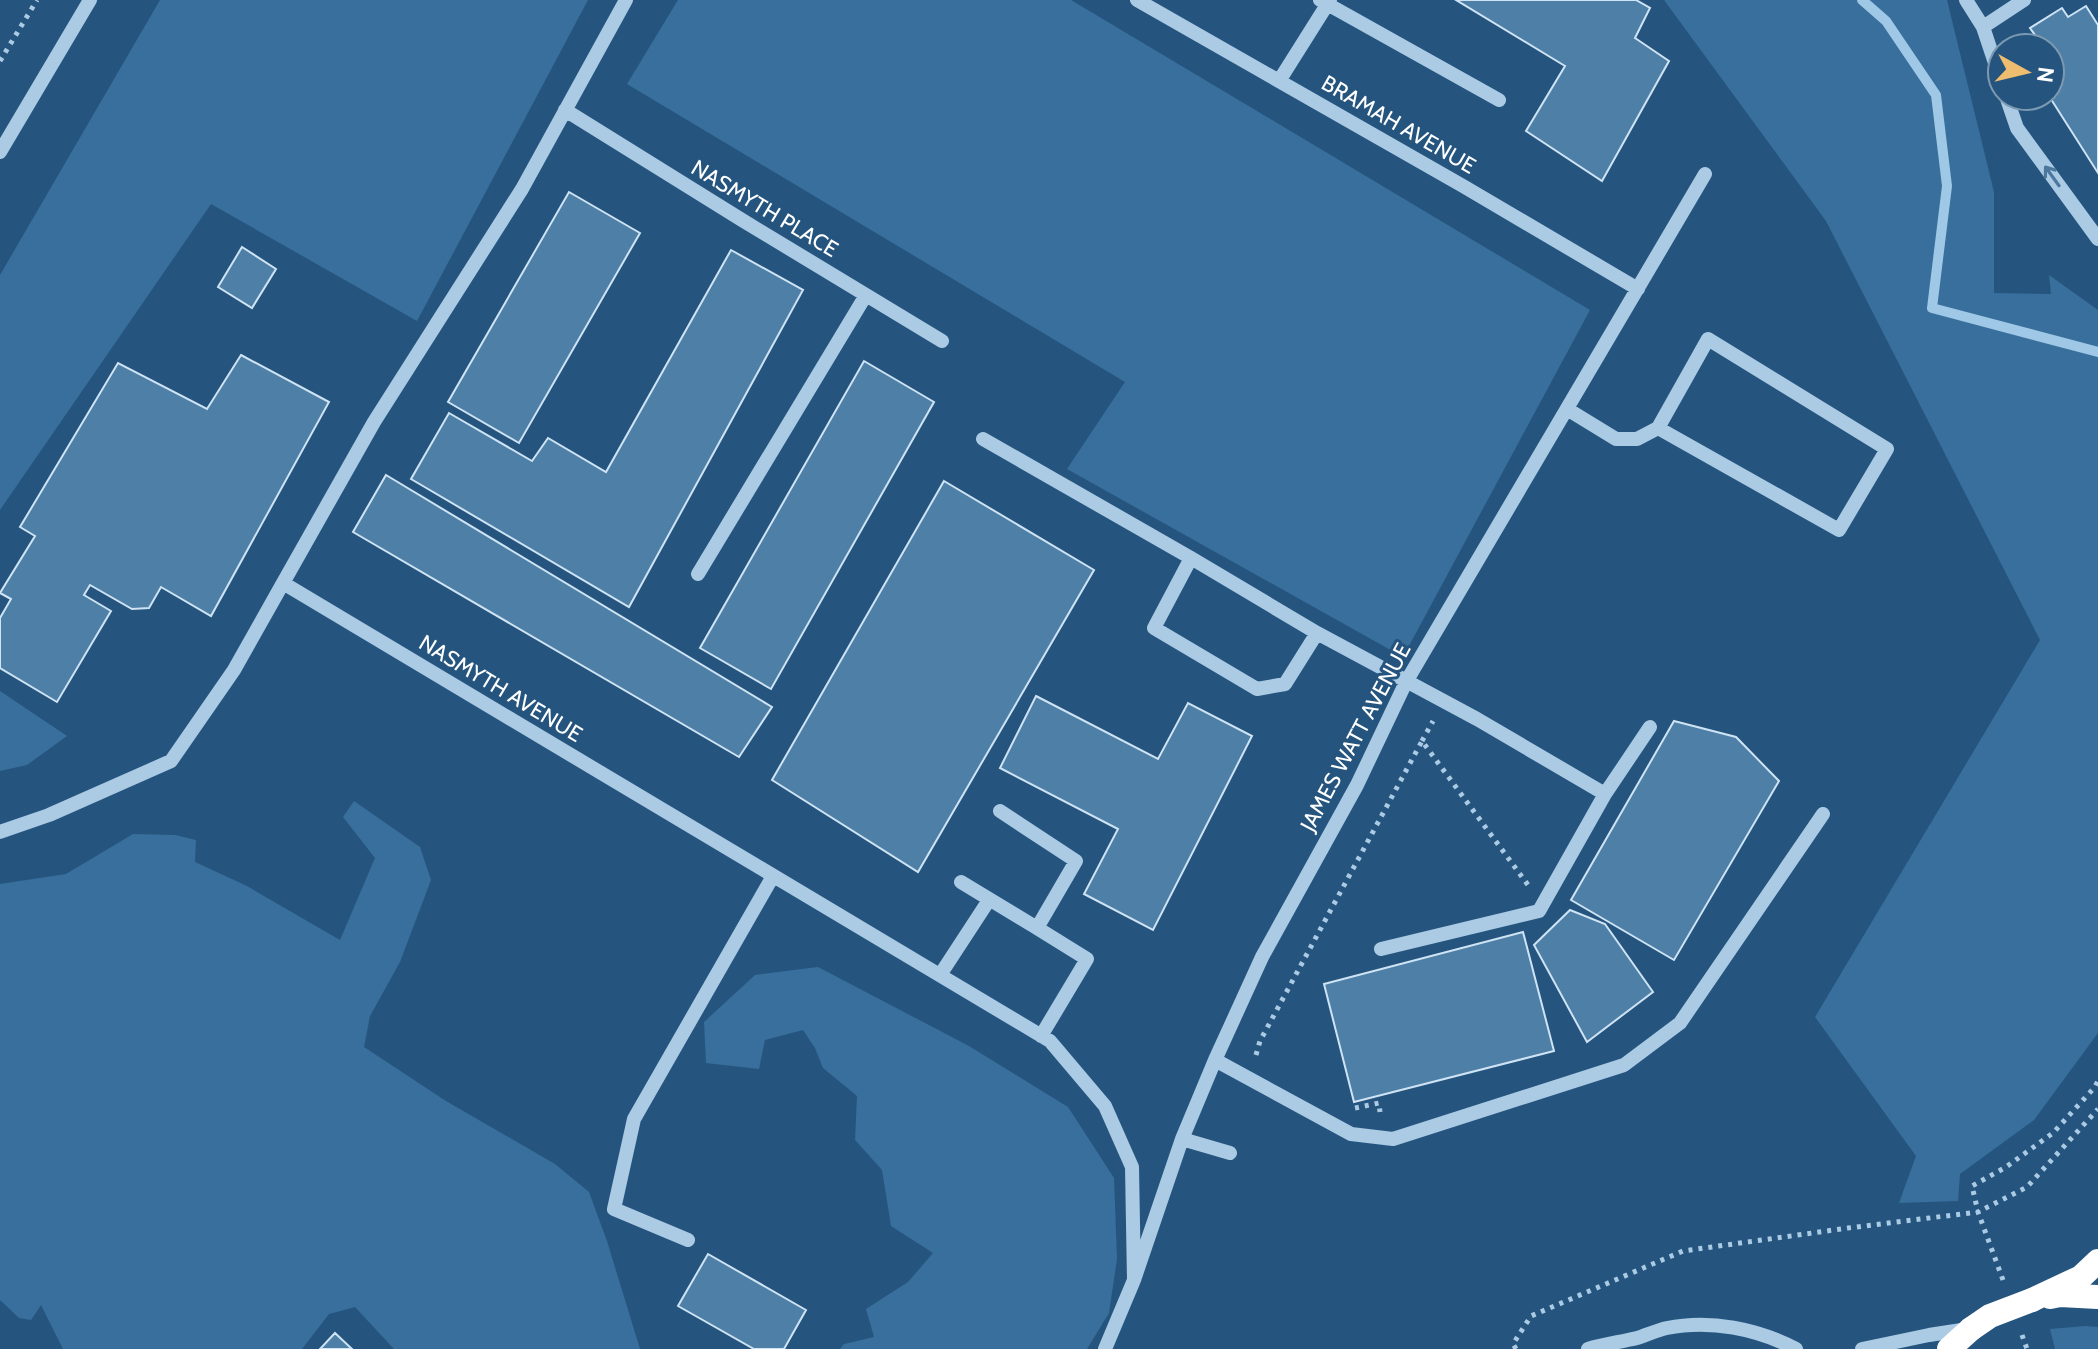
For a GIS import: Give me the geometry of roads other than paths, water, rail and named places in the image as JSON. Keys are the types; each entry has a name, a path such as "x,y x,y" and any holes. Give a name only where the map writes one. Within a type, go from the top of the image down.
{"highway":[{"path":"1949,1349 1990,1316 2081,1277 2098,1261"},
{"path":"2032,1300 2060,1295 2098,1297"}],"street":[{"path":"0,152 90,0"},
{"path":"0,832 49,815 171,761 234,670 374,422 522,189 626,0"},
{"name":"BRAMAH AVENUE","path":"1137,0 1638,289"},
{"path":"1966,0 1986,36"},
{"path":"1983,27 2024,0"},
{"path":"1279,81 1326,1 1499,100"},
{"name":"NASMYTH PLACE","path":"565,110 942,341"},
{"path":"2012,112 2017,128 2098,239"},
{"name":"JAMES WATT AVENUE","path":"1105,1349 1134,1280 1182,1139 1262,957 1357,785 1406,682 1705,174"},
{"path":"698,574 866,295"},
{"path":"1567,409 1616,439 1637,439 1658,428 1708,339 1887,449 1839,530 1658,428"},
{"path":"983,439 1317,633 1477,719 1605,794"},
{"path":"1191,558 1154,628 1257,689 1285,684 1317,633"},
{"name":"NASMYTH AVENUE","path":"283,583 1050,1041 1105,1106 1132,1167 1134,1280"},
{"path":"1381,949 1539,911 1605,794 1650,727"},
{"path":"1000,811 1076,861 1037,928"},
{"path":"1215,1060 1351,1134 1393,1139 1624,1065 1680,1023 1823,814"},
{"path":"688,1240 614,1209 634,1119 773,876"},
{"path":"961,882 1087,959 1041,1036"},
{"path":"940,975 989,900"},
{"path":"1182,1139 1230,1153"},
{"path":"1588,1349 1667,1328 1692,1325 1746,1330 1796,1349"},
{"path":"1862,1349 1971,1329"}],"waterway":[{"path":"1862,0 1886,21 1936,95 1947,186 1932,308 2098,352"}]}
